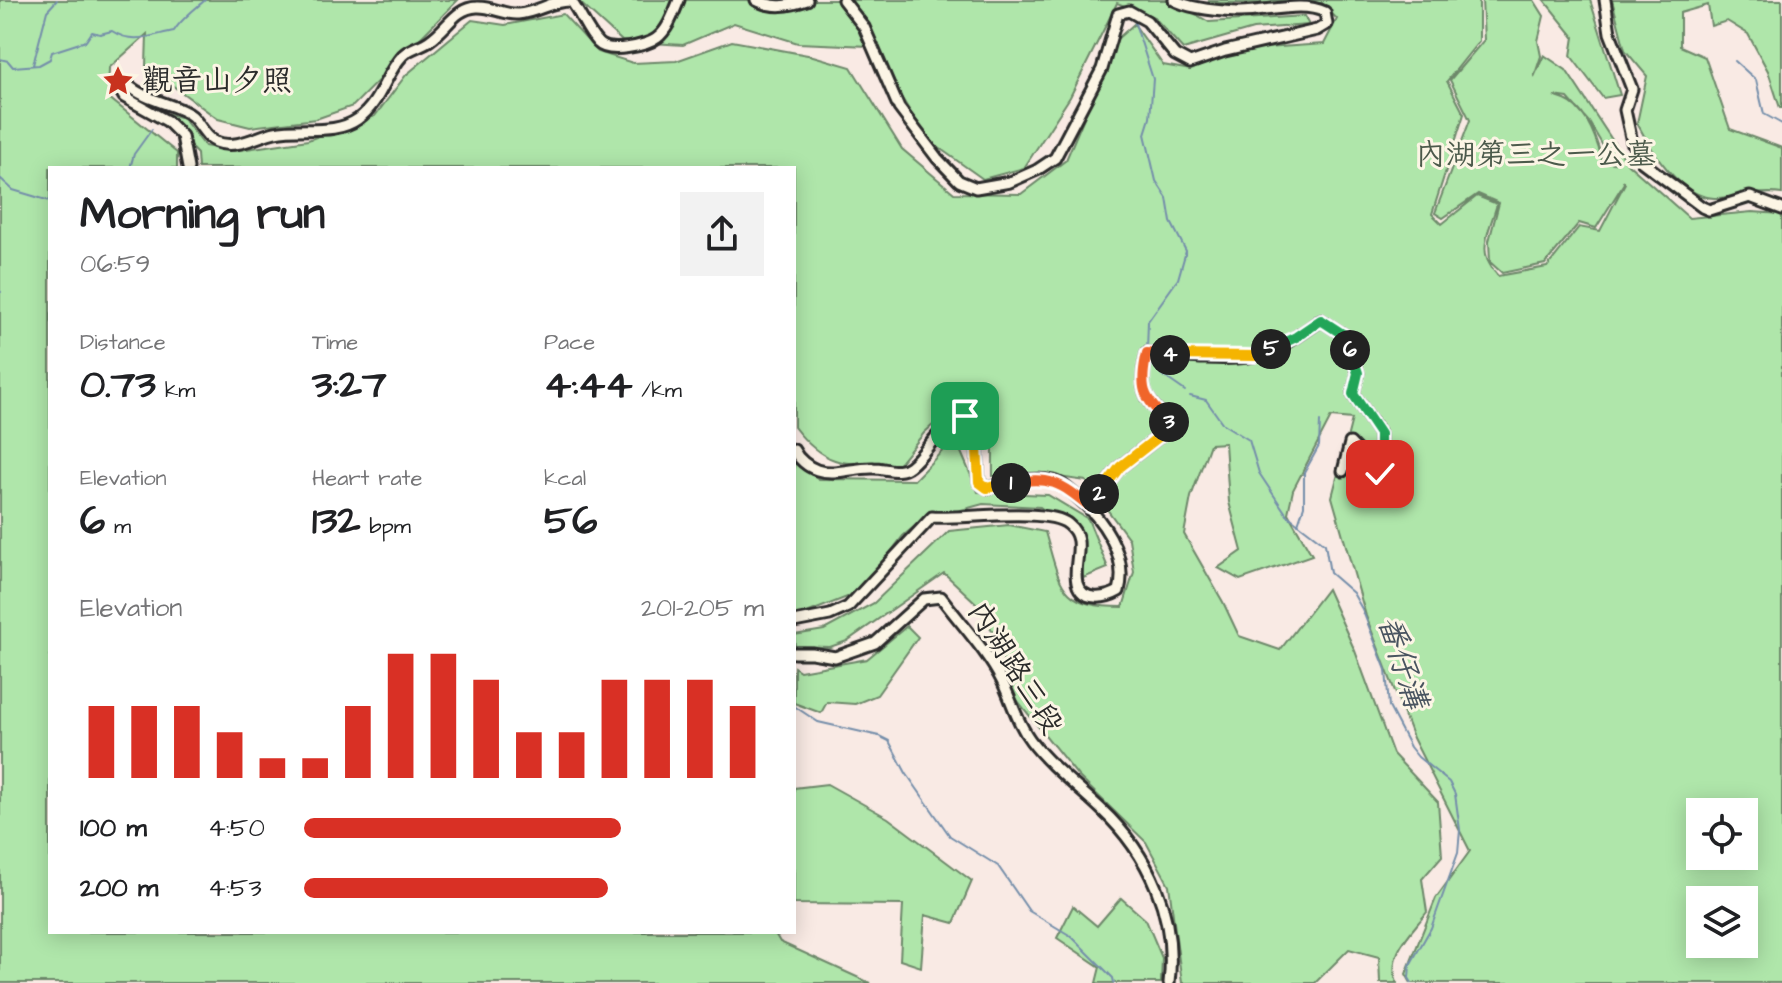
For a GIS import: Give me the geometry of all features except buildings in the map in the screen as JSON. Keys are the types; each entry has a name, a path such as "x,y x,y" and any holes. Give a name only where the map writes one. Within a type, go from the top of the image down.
{"street":[{"path":"188,166 182,136 167,121 124,97 121,85 127,84 151,100 191,115 213,141 227,145 276,131 332,129 357,120 376,102 405,53 448,28 454,15 472,7 488,6 517,15 561,0 571,1 599,45 609,50 648,43 659,37 671,20 679,0"},
{"path":"756,0 774,6 807,0"},
{"path":"843,0 864,27 899,108 959,181 976,188 1010,182 1055,158 1102,69 1118,14 1129,11 1147,21 1175,55 1190,63 1225,51 1317,30 1327,24 1325,12 1318,6 1289,5 1239,12 1174,0"},
{"path":"1605,0 1610,33 1632,89 1625,110 1632,142 1642,162 1709,210 1750,197 1782,209"},
{"path":"1089,506 1120,467 1161,435 1170,422 1150,405 1141,377 1147,353 1189,357 1256,356 1296,337 1321,320 1344,335 1358,373 1353,394 1380,434 1380,474 1350,443 1343,471"},
{"path":"796,455 813,469 827,472 874,468 898,472 909,468 952,420 965,416 977,448 979,482 987,488 1019,481 1053,481 1063,485 1089,506 1102,522 1118,553 1121,582 1119,591 1107,598 1091,597 1082,591 1077,583 1079,544 1076,531 1065,521 1034,514 958,519 932,517 848,607 830,615 796,622"},
{"name":"內湖路三段","path":"796,653 835,657 875,643 924,599 941,597 1002,680 1011,708 1028,738 1047,761 1103,811 1146,865 1163,901 1171,962 1169,983"}],"green space":[{"path":"0,0 458,0 353,106 316,119 250,127 218,119 146,66 147,34 109,68 108,97 177,153 177,166 48,166 48,934 775,934 780,942 870,983 0,983"},
{"path":"577,0 1171,0 1209,22 1304,16 1309,25 1253,29 1183,49 1154,17 1117,3 1070,97 1024,168 983,179 928,140 869,46 798,43 734,23 683,45 622,41"},
{"name":"內湖第三之一公墓","path":"1207,0 1479,0 1479,41 1447,81 1464,114 1432,214 1442,224 1477,196 1497,204 1485,250 1491,267 1498,276 1547,267 1579,227 1600,231 1625,183 1623,180 1596,228 1579,223 1545,264 1502,273 1490,262 1489,241 1499,203 1478,194 1443,218 1435,213 1470,120 1450,80 1484,40 1482,0 1534,0 1544,16 1538,41 1541,56 1534,77 1544,55 1566,70 1628,164 1689,218 1752,212 1782,214 1782,983 1411,983 1406,974 1436,898 1470,851 1413,738 1366,616 1332,497 1352,419 1331,417 1293,490 1288,513 1312,555 1240,580 1218,568 1242,551 1229,502 1225,443 1210,444 1191,497 1184,534 1239,636 1280,650 1327,589 1355,651 1393,754 1438,802 1442,856 1422,879 1427,912 1397,953 1394,972 1397,983 1380,983 1379,957 1349,949 1315,983 1182,983 1169,885 1146,842 1078,776 1013,695 997,639 977,604 944,573 847,641 830,647 796,646 796,635 824,630 874,603 949,531 1009,525 1045,532 1066,590 1086,603 1123,607 1134,572 1129,539 1086,481 1052,476 993,476 990,430 980,416 970,410 955,405 924,433 899,464 840,462 817,451 796,429 796,166 198,166 197,154 162,117 163,112 183,118 205,146 233,151 308,140 375,116 406,75 472,20 505,25 563,14 598,52 633,63 676,61 732,41 813,56 851,67 902,149 954,193 1021,194 1066,160 1117,39 1134,24 1163,65 1191,70 1237,50 1324,44 1337,19 1322,3 1220,3","holes":["1584,116 1613,163 1602,160"]},
{"path":"1544,0 1590,0 1620,95 1603,98 1571,56 1574,37"},
{"path":"1612,0 1782,0 1782,108 1768,71 1748,34 1727,21 1711,26 1708,5 1680,13 1680,46 1705,57 1730,129 1782,148 1782,194 1722,198 1702,196 1678,181 1668,170 1637,123 1647,76 1625,50"},
{"path":"955,438 978,492 1048,495 1088,519 1108,568 1083,578 1081,539 1040,507 983,504 921,521 903,536 860,592 796,617 796,464 819,479 914,480"},
{"path":"907,626 918,637 877,695 855,704 827,702 821,713 796,704 796,668 800,671 867,659"},
{"path":"827,784 888,818 972,881 954,923 925,915 921,967 900,960 903,905 796,904 796,788"},
{"path":"1121,898 1146,920 1162,958 1161,983 1096,983 1100,967 1057,938 1073,906 1097,926"}],"waterway":[{"path":"33,65 47,11 57,0"},
{"path":"0,59 8,61 13,67 39,65 50,59 52,52 86,41 92,32 112,31 135,38 174,31 205,0"},
{"path":"1133,17 1153,79 1150,118 1145,134 1156,181 1167,198 1171,222 1186,251 1178,279 1148,321 1147,351"},
{"path":"1735,61 1756,80 1764,114 1782,124"},
{"path":"131,166 134,154 152,129"},
{"path":"0,178 13,190 48,200"},
{"path":"1149,361 1162,375 1185,391"},
{"name":"番仔溝","path":"1190,396 1206,400 1223,424 1249,440 1259,473 1287,515 1325,544 1330,573 1353,593 1386,670 1389,707 1410,747 1449,782 1455,794 1460,830 1458,853 1431,928 1410,965 1409,978 1412,983"},
{"path":"1298,524 1304,506 1304,473 1319,446 1320,422"},
{"name":"番仔溝","path":"796,707 818,722 889,741 906,773 950,836 998,866 1029,911 1071,936 1113,978 1114,983"}],"place":[{"name":"觀音山夕照","path":"118,81"}],"route":[{"path":"965,416 977,448 979,482 987,488 1019,481 1053,481 1063,485 1089,506 1120,467 1161,435 1170,422 1150,405 1141,377 1147,353 1189,357 1256,356 1296,337 1321,320 1344,335 1358,373 1353,394 1380,434 1380,474"}]}
